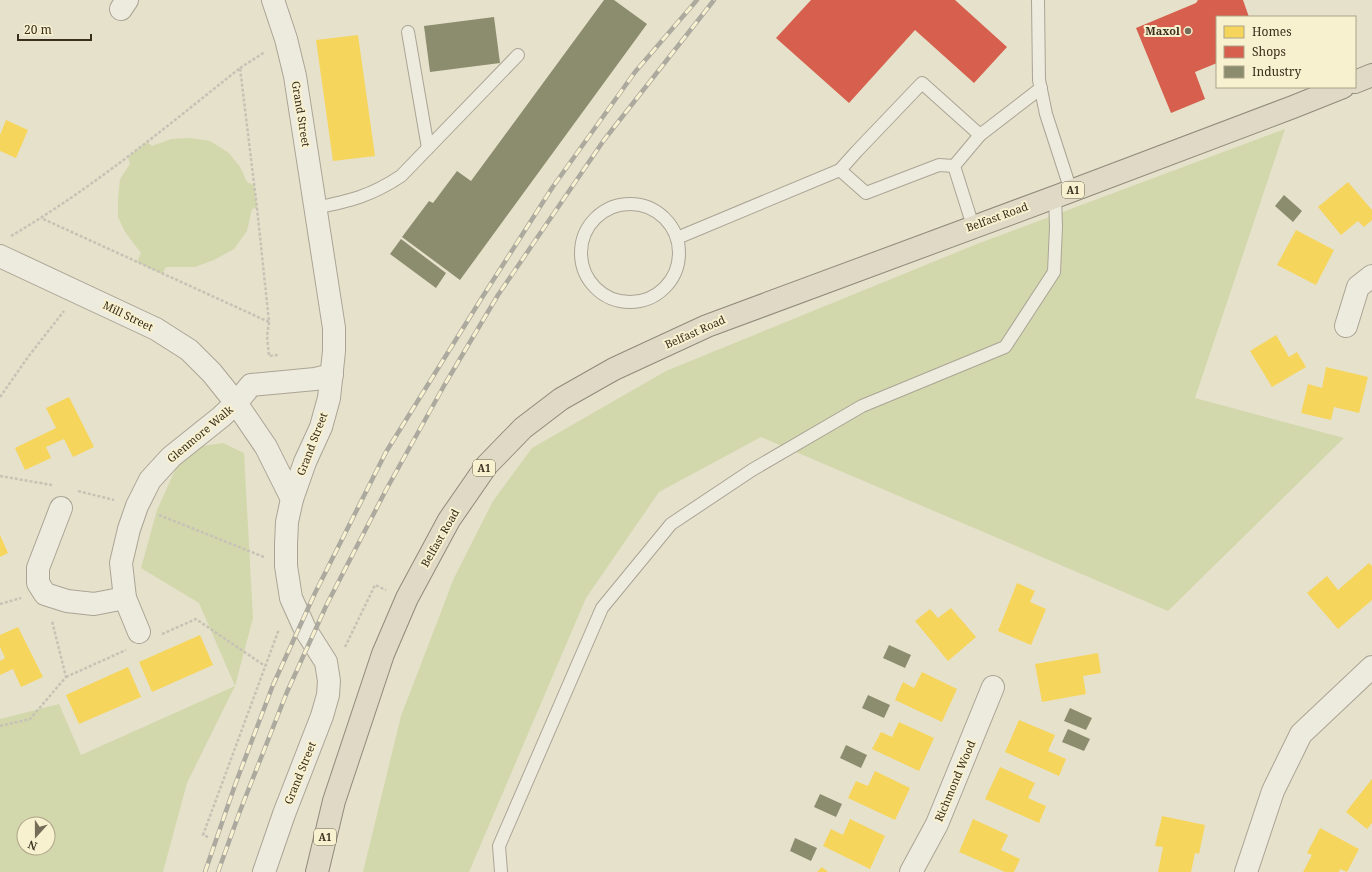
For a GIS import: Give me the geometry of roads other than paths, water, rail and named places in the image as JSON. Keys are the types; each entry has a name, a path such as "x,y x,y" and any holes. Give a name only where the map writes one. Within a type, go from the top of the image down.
{"highway":[{"path":"1356,82 1372,75"},
{"name":"Belfast Road","path":"317,872 334,801 383,654 407,598 449,520 487,465 523,428 561,399 614,369 707,326 973,226 1063,194 1340,88"}],"street":[{"name":"Grand Street","path":"264,872 284,814 322,716 328,695 329,681 326,662 305,629 291,598 286,566 286,544 287,522 292,499 305,462 321,427 329,398 334,351 334,328 295,76 286,39 273,0"},
{"name":"Mill Street","path":"3,247 79,292 156,329 189,350 212,373 236,403 266,447 292,499"},
{"path":"1346,326 1358,287 1372,276"},
{"path":"236,403 251,385 315,379 332,375"},
{"name":"Glenmore Walk","path":"142,639 125,598 121,563 129,529 137,506 150,480 171,457 236,403"},
{"path":"61,508 38,568 38,583 45,594 67,601 94,604 125,598"},
{"path":"1246,872 1273,791 1302,734 1372,667"},
{"name":"Richmond Wood","path":"911,872 937,824 993,687"}],"lane":[{"path":"501,872 499,846 602,608 671,524 752,470 862,406 1005,347 1054,272 1056,227 1063,194 1039,80 1038,0"},
{"path":"408,32 428,148"},
{"path":"315,208 364,196 384,187 401,176 518,55"},
{"path":"677,238 840,170 922,83 980,135"},
{"path":"954,166 980,135 1041,88"},
{"path":"840,170 866,193 939,165 954,166"},
{"path":"954,166 973,226"},
{"path":"625,204 642,206 656,212 669,224 677,238 679,254 673,276 669,283 658,294 643,301 628,302 612,299 598,291 588,279 582,264 581,248 586,232 595,218 614,207 625,204"}],"railway":[{"path":"205,872 235,785 273,685 315,593 386,452 552,188 635,72 697,0"},
{"path":"218,872 240,811 287,692 327,604 386,490 445,384 498,295 604,140 714,0"}],"place":[{"name":"Maxol","path":"1188,31"}]}
